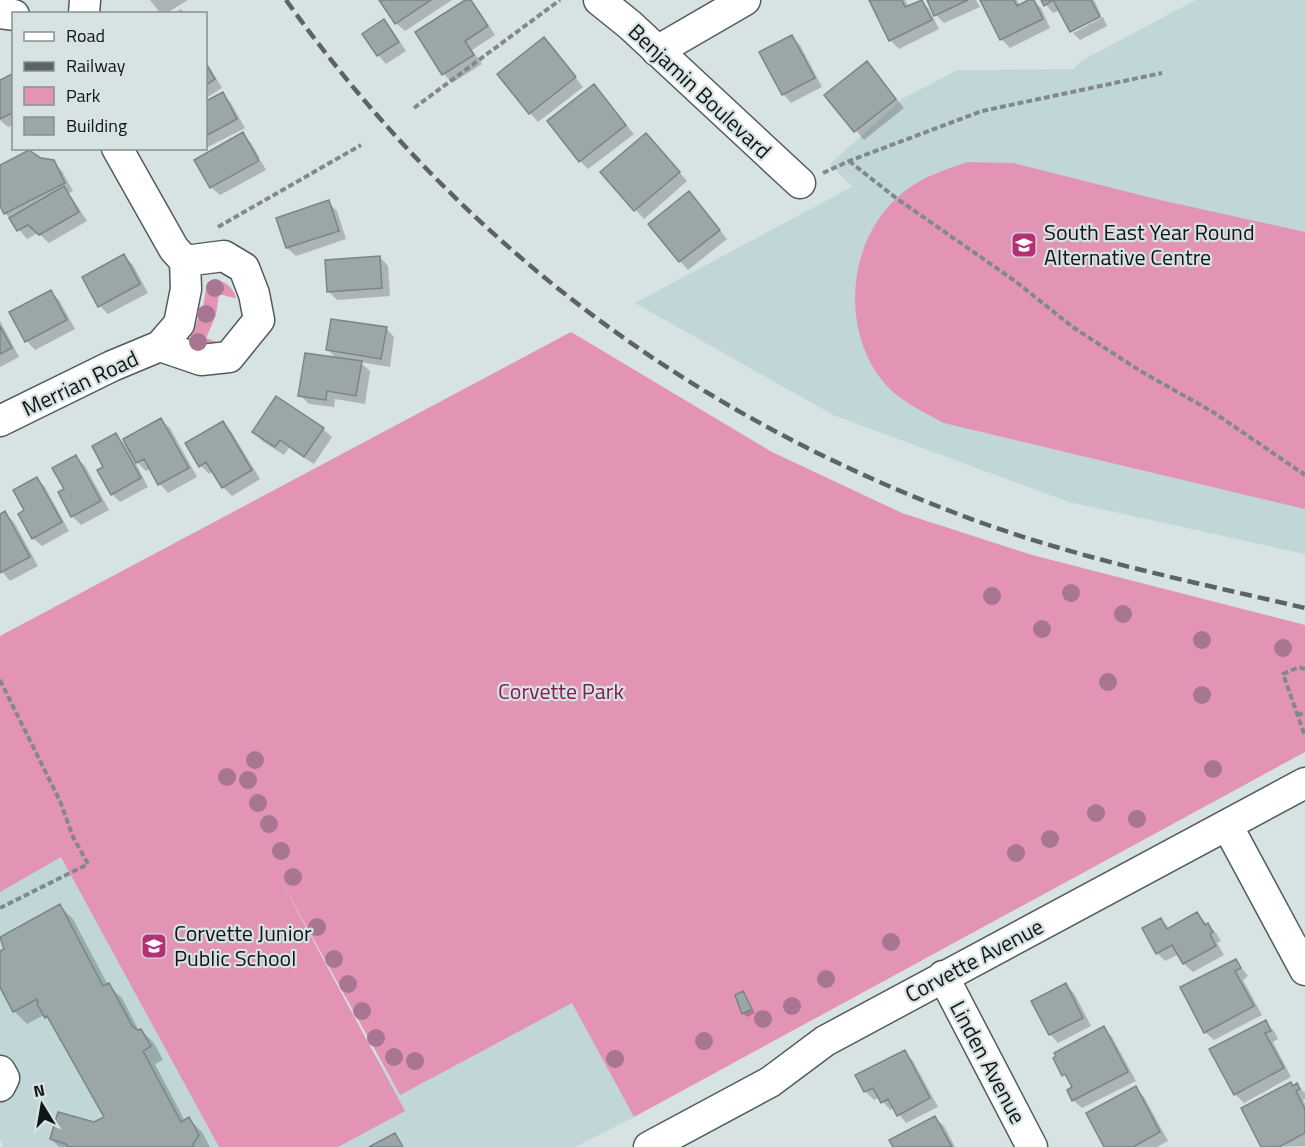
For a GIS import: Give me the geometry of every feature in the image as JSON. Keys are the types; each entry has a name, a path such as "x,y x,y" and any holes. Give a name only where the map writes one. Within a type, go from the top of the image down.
{"street":[{"name":"Benjamin Boulevard","path":"599,0 800,183"},
{"path":"657,51 745,0"},
{"path":"118,150 174,249 185,261"},
{"name":"Merrian Road","path":"0,421 112,366 160,346 179,324 186,289 185,261 224,256 243,268 254,294 259,320 229,357 201,360 160,346"},
{"name":"Corvette Avenue","path":"649,1147 770,1082 825,1041 1305,783"},
{"path":"1227,825 1305,970"},
{"name":"Linden Avenue","path":"943,976 1032,1147"},
{"path":"0,1071 3,1078 0,1086"}],"path":[{"path":"414,108 560,0"},
{"path":"800,183 849,161 981,111 1162,73"},
{"path":"215,229 361,145"},
{"path":"849,161 896,198 1015,280 1074,328 1142,372 1213,412 1305,475"},
{"path":"1305,669 1299,668 1283,674 1305,736"},
{"path":"0,680 60,801 73,837 88,864 0,908"},
{"path":"1298,716 1305,713"}],"shaded area":[{"name":"South East Year Round Alternative Centre","path":"1196,0 1305,0 1305,554 1069,502 833,415 635,303 852,187 830,164 902,99 958,70 1074,69 1081,61"},
{"name":"Corvette Junior Public School","path":"202,775 400,1094 572,1002 634,1117 575,1147 4,1147 0,1140 0,889"}],"green space":[{"path":"967,162 1013,163 1160,200 1305,232 1305,509 944,423 906,402 886,385 871,363 861,338 856,311 856,284 861,257 871,232 886,210 905,191 927,177"},
{"path":"213,280 228,285 236,297 219,294 216,315 206,338 221,344 207,350 189,341 203,307 207,283"},
{"name":"Corvette Park","path":"571,332 772,452 902,513 1032,555 1305,625 1305,752 634,1117 572,1003 400,1095 279,877 405,1111 338,1147 219,1147 61,857 0,892 0,636"}],"building":[{"path":"379,0 431,0 395,24"},
{"path":"465,0 471,0 488,26 465,41 474,55 442,75 415,32"},
{"path":"869,0 902,0 905,7 922,0 932,20 889,41"},
{"path":"927,0 968,0 934,16"},
{"path":"980,0 1014,0 1017,6 1028,0 1034,0 1043,19 1000,40"},
{"path":"1041,0 1053,0 1044,6"},
{"path":"1053,0 1091,0 1100,17 1070,32"},
{"path":"384,19 399,42 377,56 362,34"},
{"path":"792,35 815,78 782,95 759,52"},
{"path":"544,37 576,77 529,114 497,74"},
{"path":"867,61 896,99 854,132 824,95"},
{"path":"207,66 215,79 207,84"},
{"path":"12,74 12,113 0,119 0,80"},
{"path":"594,84 626,125 579,162 547,121"},
{"path":"223,92 237,119 207,135 207,100"},
{"path":"243,132 259,161 210,188 194,160"},
{"path":"646,133 680,172 634,211 600,172"},
{"path":"29,150 41,158 54,160 65,183 4,214 0,206 0,165"},
{"path":"64,186 79,212 39,235 28,225 17,231 9,218"},
{"path":"689,191 720,230 679,262 648,224"},
{"path":"329,200 339,231 286,248 276,218"},
{"path":"124,254 140,284 98,307 82,277"},
{"path":"380,256 382,288 327,292 325,260"},
{"path":"51,290 67,320 25,342 9,312"},
{"path":"331,319 387,327 381,359 326,350"},
{"path":"0,326 12,348 0,354"},
{"path":"305,353 362,361 356,396 327,391 326,400 298,396"},
{"path":"276,396 324,428 304,457 280,440 275,447 252,432"},
{"path":"161,418 189,468 158,485 144,459 136,463 123,439"},
{"path":"223,421 252,470 222,488 206,462 199,467 185,443"},
{"path":"116,433 141,478 111,495 97,470 103,467 92,446"},
{"path":"76,455 101,501 71,517 58,492 64,489 52,468"},
{"path":"37,477 62,522 32,539 18,514 24,510 13,490"},
{"path":"5,511 30,557 0,573 0,514"},
{"path":"60,904 103,986 109,983 133,1027 141,1029 151,1046 143,1051 181,1122 189,1117 199,1135 193,1144 194,1147 68,1147 66,1144 50,1139 58,1112 94,1122 104,1117 47,1016 45,1018 37,1004 37,999 13,1012 0,987 0,951 4,949 0,937"},
{"path":"1197,912 1205,925 1208,923 1216,946 1183,964 1172,945 1156,954 1142,928 1161,918 1167,929"},
{"path":"1236,959 1241,968 1235,971 1254,1006 1204,1033 1180,987"},
{"path":"1066,983 1083,1018 1049,1035 1031,1001"},
{"path":"743,991 752,1009 742,1014 735,995"},
{"path":"1266,1020 1271,1031 1265,1033 1284,1068 1234,1095 1209,1049"},
{"path":"1104,1026 1128,1072 1072,1101 1067,1090 1072,1087 1065,1074 1062,1076 1053,1058 1056,1056 1054,1053"},
{"path":"905,1050 930,1098 897,1116 888,1099 881,1103 873,1088 864,1092 855,1075"},
{"path":"1291,1082 1293,1086 1297,1083 1300,1089 1296,1091 1305,1109 1305,1133 1279,1147 1261,1147 1241,1108"},
{"path":"1136,1086 1160,1132 1133,1147 1104,1147 1086,1113"},
{"path":"935,1116 952,1147 893,1147 889,1140"},
{"path":"395,1133 403,1147 369,1147"}],"railway":[{"path":"286,0 355,90 430,172 510,248 595,317 685,379 780,434 880,482 985,524 1104,560 1305,608"}],"place":[{"name":"South East Year Round Alternative Centre","path":"1024,245"},
{"name":"Corvette Junior Public School","path":"154,946"}]}
